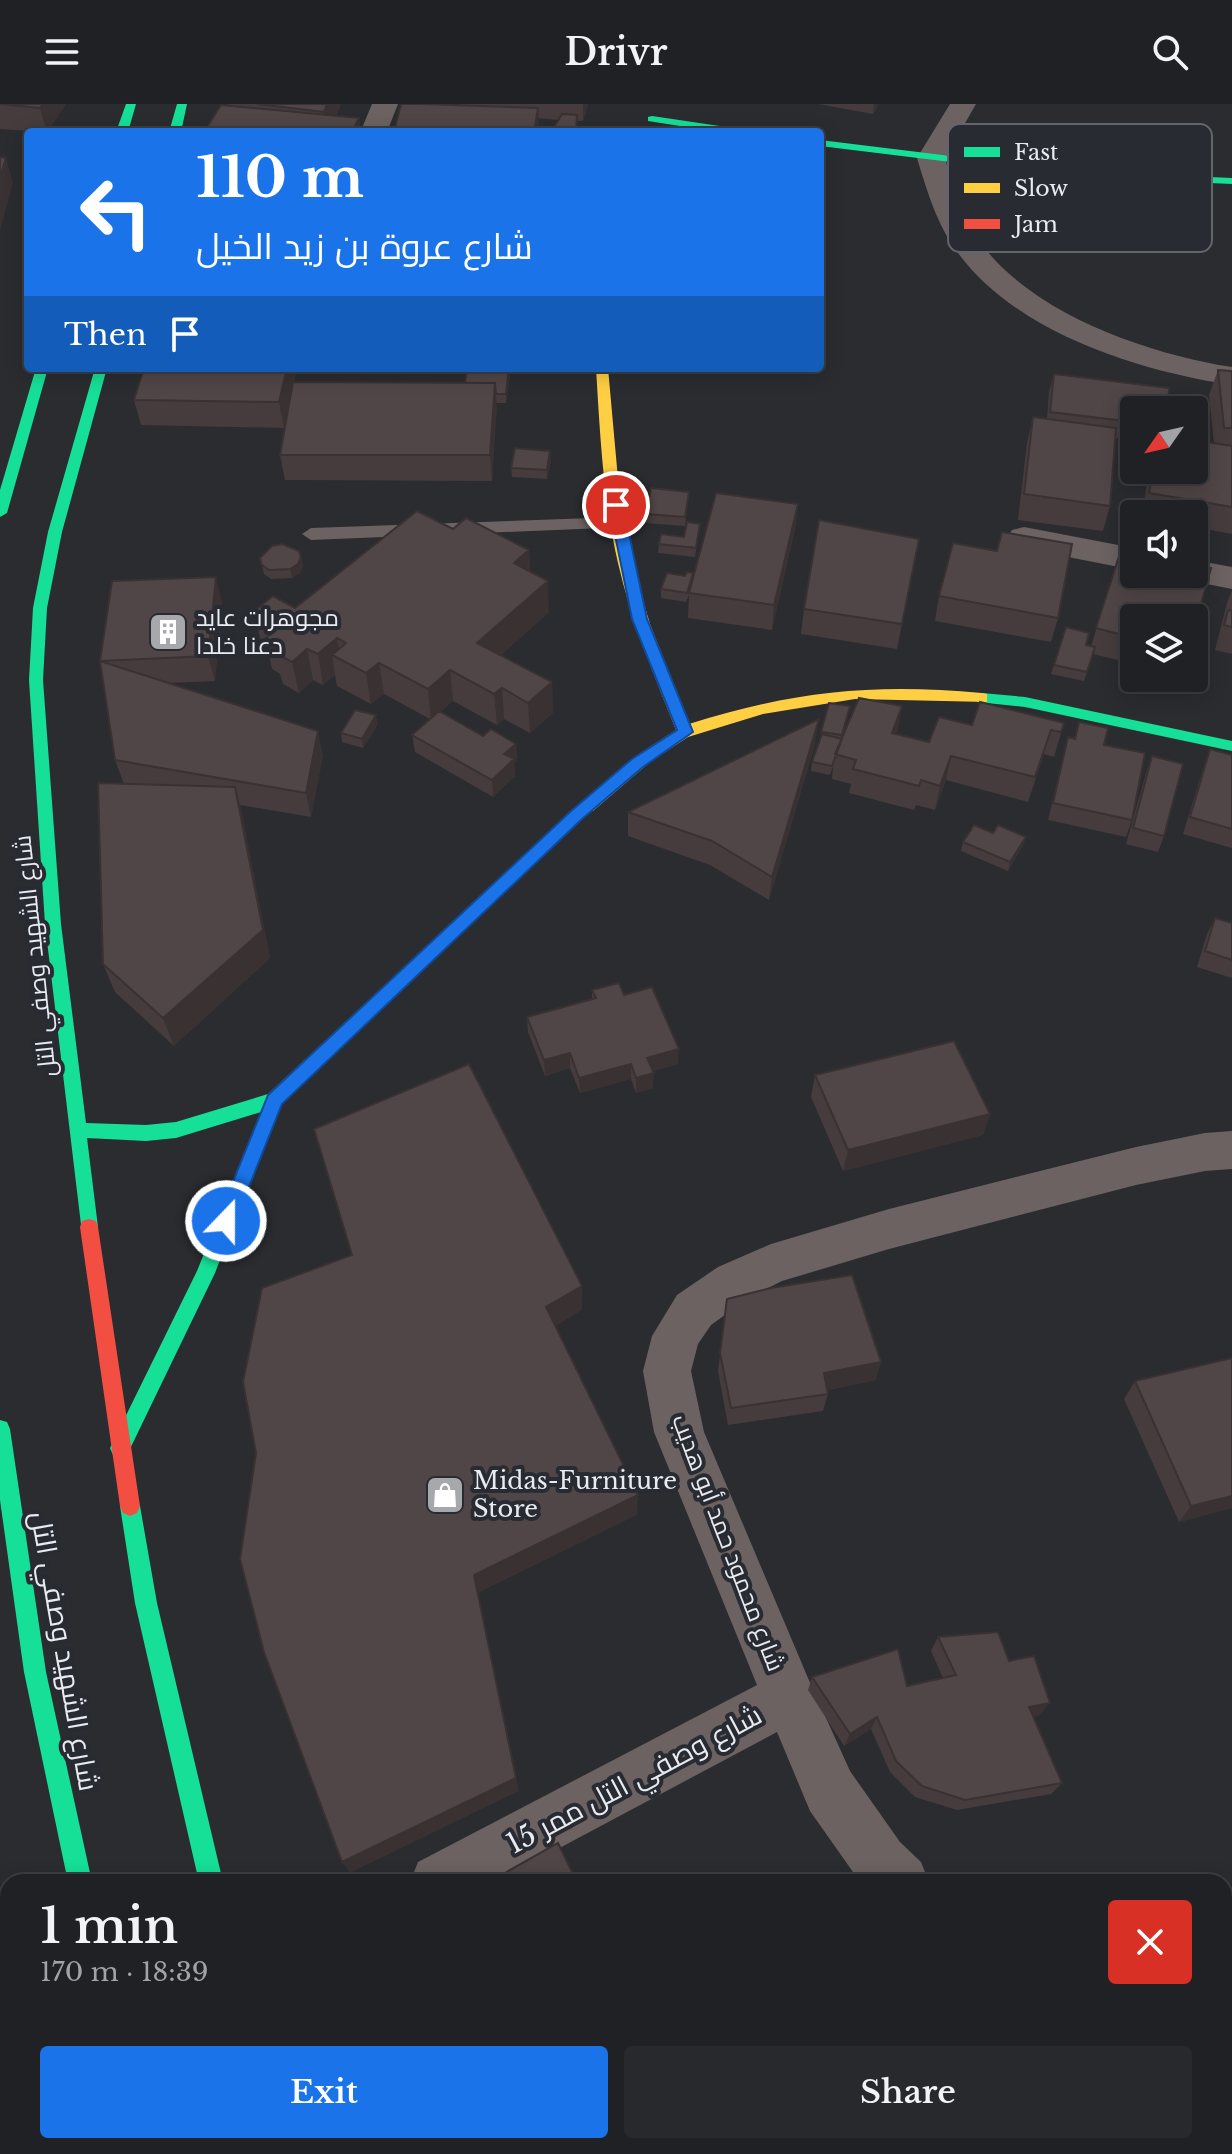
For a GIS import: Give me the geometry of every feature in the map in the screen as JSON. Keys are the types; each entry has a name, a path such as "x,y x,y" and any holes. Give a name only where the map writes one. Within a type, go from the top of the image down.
{"street":[{"path":"123,128 131,104"},
{"path":"176,128 182,104"},
{"path":"951,124 963,104"},
{"path":"652,118 715,128"},
{"path":"948,129 931,158 948,209"},
{"path":"824,144 948,160"},
{"path":"1212,180 1232,181"},
{"path":"972,252 1007,288 1104,342 1166,365 1224,369"},
{"path":"2,498 41,372"},
{"name":"شارع الشهيد وصفي التل","path":"100,372 55,532 40,608 36,680 53,924 120,1448 146,1603 209,1874"},
{"path":"602,372 608,450 639,619 685,732"},
{"path":"1024,538 1120,556"},
{"path":"1208,574 1232,578"},
{"path":"120,1448 206,1273 274,1100 577,815 637,763 685,732 774,704 859,691 909,690 1025,702 1232,746"},
{"path":"78,1130 134,1133 176,1130 274,1100"},
{"name":"شارع محمود حمد أبو هديب","path":"893,1874 880,1862 830,1791 679,1432 667,1371 676,1336 694,1310 734,1282 771,1264 814,1249 1136,1166 1205,1152 1232,1150"},
{"name":"شارع الشهيد وصفي التل","path":"0,1429 35,1672 78,1874"},
{"path":"12,1658 35,1672"},
{"name":"شارع وصفي التل ممر 15","path":"453,1874 789,1697"}],"lane":[{"path":"311,534 620,523"}],"building":[{"path":"0,104 43,104 40,108"},
{"path":"257,104 327,104 324,112"},
{"path":"401,104 538,108 535,128 395,128"},
{"path":"221,105 359,118 354,128 207,128"},
{"path":"562,114 577,115 576,128 554,128"},
{"path":"0,157 6,158 0,178"},
{"path":"1218,370 1232,371 1232,428 1224,428"},
{"path":"143,372 286,372 279,402 134,400"},
{"path":"466,372 509,372 506,394 496,394 495,383 465,383"},
{"path":"1054,374 1169,388 1169,396 1120,396 1120,420 1050,412"},
{"path":"293,382 495,383 490,455 280,455"},
{"path":"1033,417 1116,428 1110,506 1024,494"},
{"path":"1208,442 1232,446 1232,507 1208,503 1208,500 1149,493 1151,484 1208,484"},
{"path":"515,448 550,451 547,470 511,468"},
{"path":"651,488 689,492 685,517 646,514"},
{"path":"716,493 798,504 774,605 689,593"},
{"path":"417,511 453,529 466,518 529,550 514,563 548,581 477,643 552,682 528,703 502,688 494,694 450,670 428,689 379,663 366,673 332,655 346,643 337,638 318,654 307,649 292,662 276,653 282,648 266,638 281,626 254,611 273,596 295,608"},
{"path":"819,520 919,539 902,624 804,609"},
{"path":"687,522 700,524 696,548 659,544 661,534 684,537"},
{"path":"1002,532 1072,544 1058,618 939,596 953,543 997,551"},
{"path":"282,544 299,551 301,557 298,564 290,569 269,570 262,565 260,558 272,546"},
{"path":"1120,553 1120,588 1206,588 1201,604 1120,604 1120,634 1096,628"},
{"path":"687,572 693,573 687,593 661,589 667,573 685,576"},
{"name":"مجوهرات عايد دعنا خلدا","path":"216,577 208,656 100,661 112,581"},
{"path":"1228,610 1232,611 1232,627 1224,625"},
{"path":"1066,627 1089,633 1086,645 1095,647 1087,672 1054,665"},
{"path":"100,661 318,731 306,793 115,760"},
{"path":"859,698 902,706 892,733 929,742 939,717 972,725 980,702 1064,723 1061,732 1051,730 1035,777 951,756 940,786 921,780 919,786 853,769 856,760 835,754"},
{"path":"829,703 850,706 842,735 821,732"},
{"path":"355,710 376,715 362,739 341,733"},
{"path":"439,711 483,736 491,729 516,744 504,754 514,759 492,780 412,735"},
{"path":"819,719 772,877 712,841 628,812"},
{"path":"1079,722 1108,728 1104,745 1145,753 1132,820 1053,803 1068,737 1075,739"},
{"path":"822,734 842,739 832,766 812,762"},
{"path":"1210,749 1232,755 1232,829 1190,817"},
{"path":"1152,756 1183,764 1164,836 1133,828"},
{"path":"98,783 235,787 263,930 163,1018 103,964"},
{"path":"974,825 993,833 998,825 1026,837 1010,862 963,842"},
{"path":"1215,918 1232,923 1232,960 1205,951"},
{"path":"619,983 624,995 652,987 679,1049 647,1058 654,1073 636,1078 631,1064 579,1078 570,1053 544,1060 527,1017 596,998 592,990"},
{"path":"954,1041 990,1114 848,1150 815,1075"},
{"name":"Midas-Furniture Store","path":"469,1064 582,1286 546,1307 638,1495 474,1575 516,1778 342,1862 264,1652 240,1559 256,1453 243,1382 262,1288 352,1255 314,1129"},
{"path":"852,1275 881,1362 824,1373 828,1394 731,1408 720,1353 727,1299 771,1288"},
{"path":"1232,1358 1232,1496 1191,1506 1135,1381"},
{"path":"998,1632 1009,1661 1034,1656 1050,1703 1029,1707 1062,1783 965,1800 922,1786 896,1761 877,1717 850,1734 812,1677 898,1649 907,1686 956,1675 938,1637"},
{"path":"558,1843 573,1874 503,1874"}],"traffic: fast":[{"path":"123,128 131,104"},
{"path":"176,128 182,104"},
{"path":"652,119 713,128"},
{"path":"824,143 948,159"},
{"path":"1212,180 1232,181"},
{"path":"0,513 41,372"},
{"path":"89,1227 53,924 36,680 40,608 55,532 100,372"},
{"path":"982,698 1025,702 1232,746"},
{"path":"78,1130 146,1133 176,1130 274,1100 587,807"},
{"path":"120,1448 206,1273 274,1100"},
{"path":"0,1429 35,1672 78,1874"},
{"path":"130,1506 146,1603 209,1874"}],"traffic: slow":[{"path":"602,372 611,479 624,561 643,624 685,732"},
{"path":"587,807 645,758 683,733 763,708 855,693 982,698"}],"traffic: jam":[{"path":"89,1227 130,1506"}],"place":[{"name":"مجوهرات عايد دعنا خلدا","path":"168,632"},
{"name":"Midas-Furniture Store","path":"445,1495"}],"route":[{"path":"226,1221 274,1100 577,815 637,763 685,732 639,619 616,505"}]}
